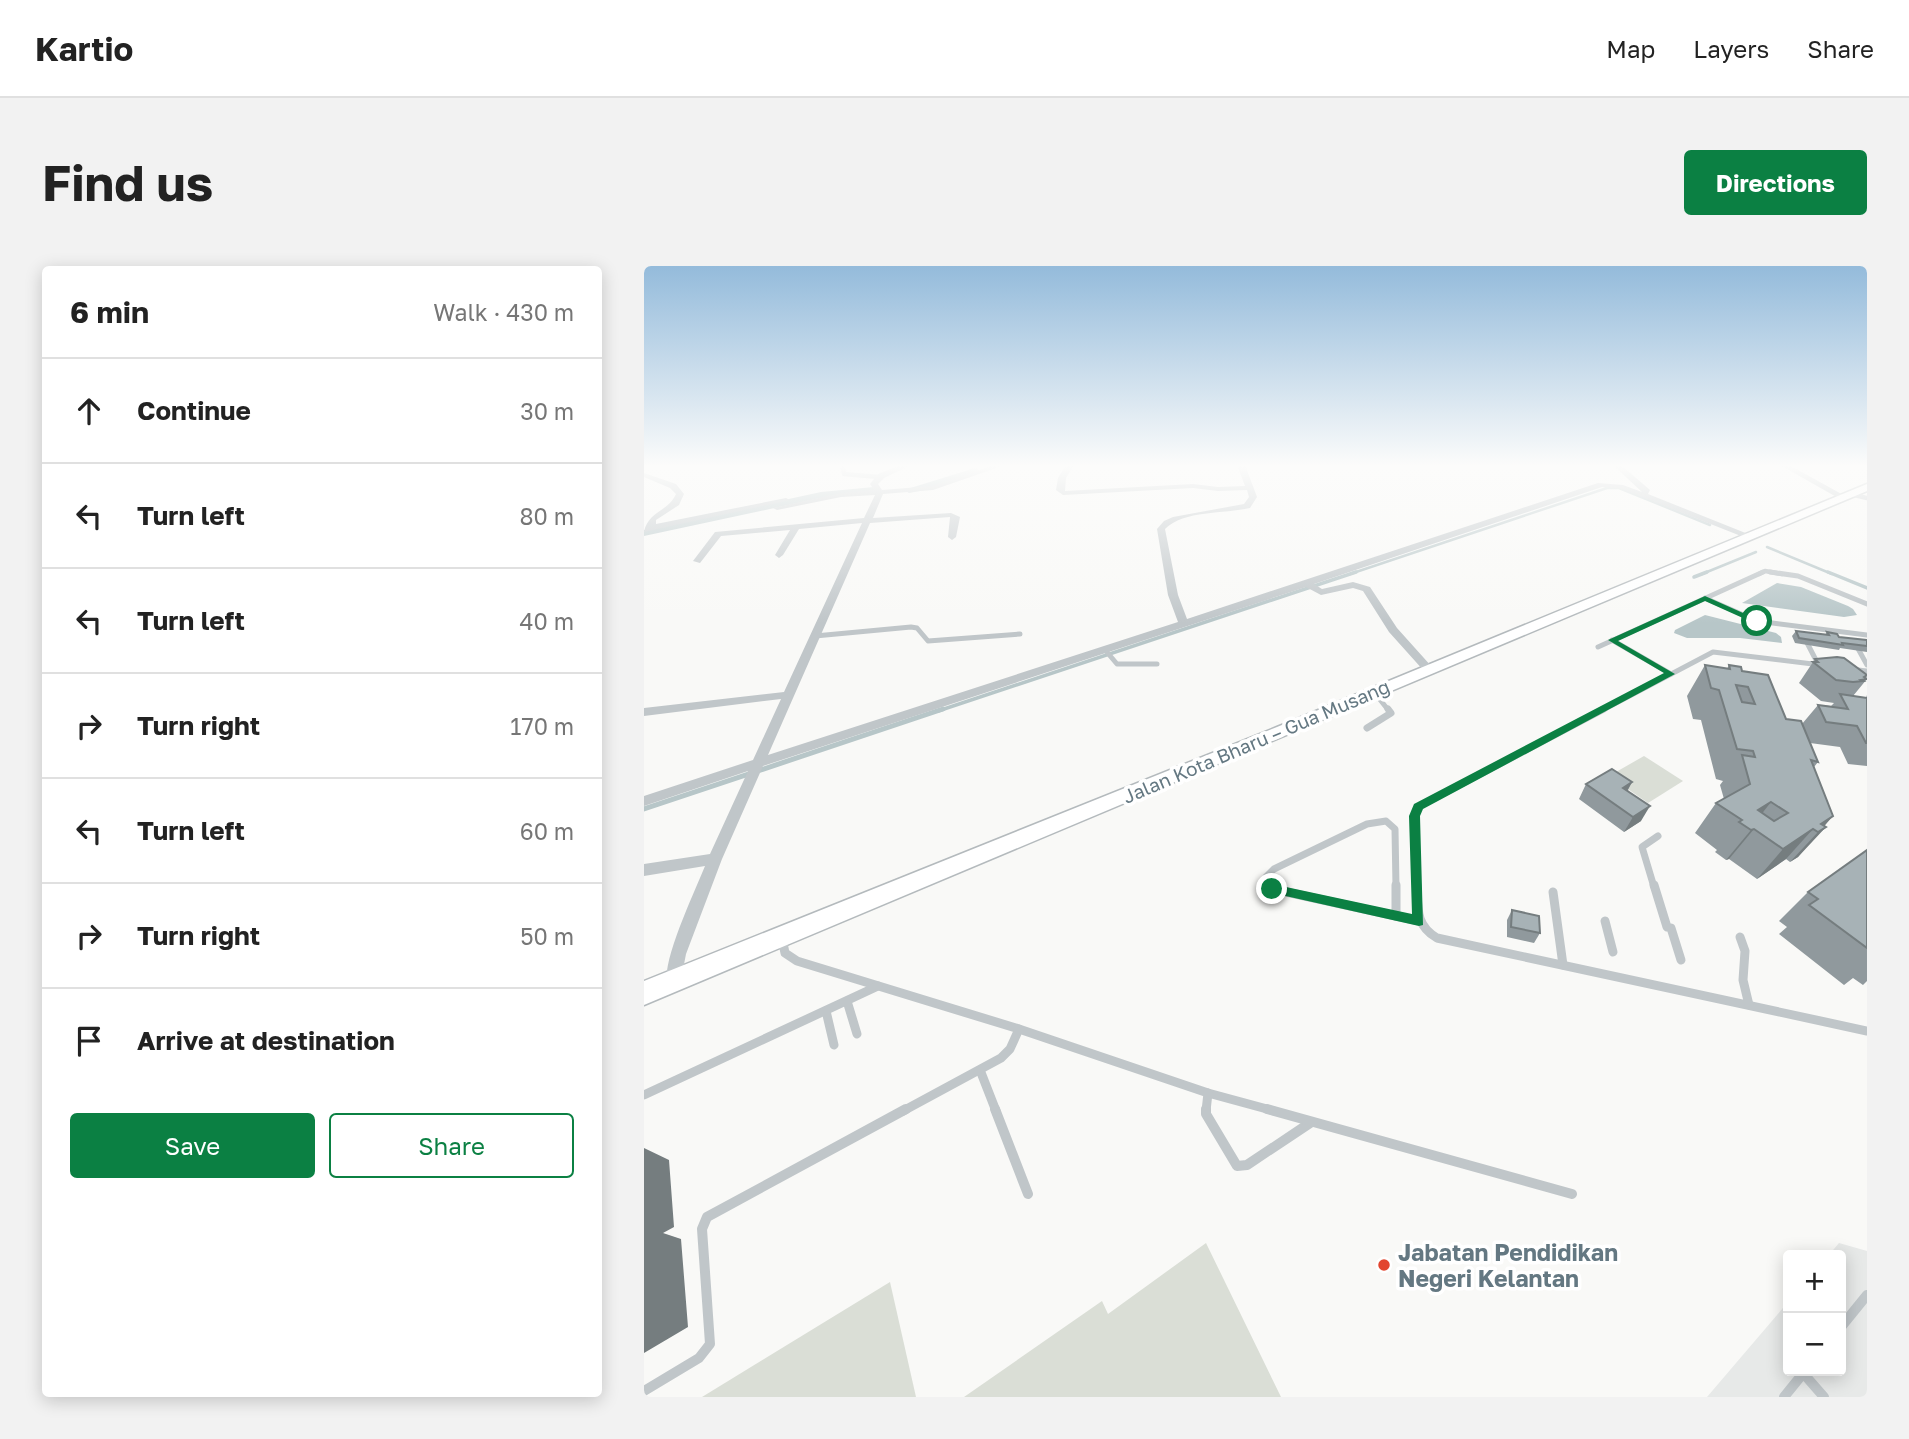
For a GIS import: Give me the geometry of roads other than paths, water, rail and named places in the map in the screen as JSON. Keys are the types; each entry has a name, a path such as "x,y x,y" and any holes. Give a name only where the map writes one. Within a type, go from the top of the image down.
{"main road":[{"name":"Jalan Kota Bharu – Gua Musang","path":"644,993 1796,518"}],"street":[{"path":"648,528 697,518"},
{"path":"697,561 718,534 916,518"},
{"path":"952,537 955,518"},
{"path":"1179,518 1164,524 1161,529 1173,595 1184,623"},
{"path":"644,801 754,769 1108,654 1184,623 1312,587 1508,518"},
{"path":"1703,518 1749,536"},
{"path":"674,981 678,954 715,859 869,520"},
{"path":"779,555 796,526"},
{"path":"1312,587 1325,592 1353,585 1367,589 1393,630 1428,669"},
{"path":"644,712 788,695"},
{"path":"644,870 715,859"}],"lane":[{"path":"1598,647 1758,573 1778,571 1798,576 1867,604"},
{"path":"1705,598 1750,619 1867,635"},
{"path":"1798,626 1818,664"},
{"path":"815,636 911,627 917,628 928,641 1020,634"},
{"path":"1848,632 1867,664"},
{"path":"1612,640 1671,674"},
{"path":"1830,666 1719,652 1707,654 1418,807 1414,816 1419,921 1425,931 1437,938 1867,1031"},
{"path":"1108,654 1117,664 1125,666 1157,664"},
{"path":"1843,667 1867,671"},
{"path":"1367,728 1391,713 1374,692"},
{"path":"1396,916 1395,829 1386,821 1367,824 1274,869 1266,877 1266,883 1272,889 1396,916 1419,921"},
{"path":"1658,836 1642,847 1681,960"},
{"path":"1553,892 1563,965"},
{"path":"1605,921 1613,952"},
{"path":"782,936 785,953 789,958 1019,1029 1208,1093 1572,1194"},
{"path":"1740,937 1745,951 1742,972 1749,1006"},
{"path":"644,1095 878,986"},
{"path":"847,1000 857,1034"},
{"path":"825,1011 834,1045"},
{"path":"644,1391 699,1358 710,1344 702,1230 707,1217 979,1070 1010,1049 1019,1029"},
{"path":"979,1070 1028,1194"},
{"path":"1208,1093 1206,1114 1237,1166 1247,1166 1310,1123"},
{"path":"1846,1321 1867,1295"},
{"path":"1784,1397 1801,1376"},
{"path":"1807,1376 1824,1397"}],"waterway":[{"path":"644,533 715,518"},
{"path":"1352,573 1518,518"},
{"path":"1692,518 1710,525"},
{"path":"1767,547 1832,574"},
{"path":"1705,573 1756,552"},
{"path":"1828,572 1867,588"},
{"path":"938,711 1352,573"},
{"path":"1694,577 1705,573"},
{"path":"644,809 943,709"}],"place":[{"name":"Jabatan Pendidikan Negeri Kelantan","path":"1384,1265"}]}
